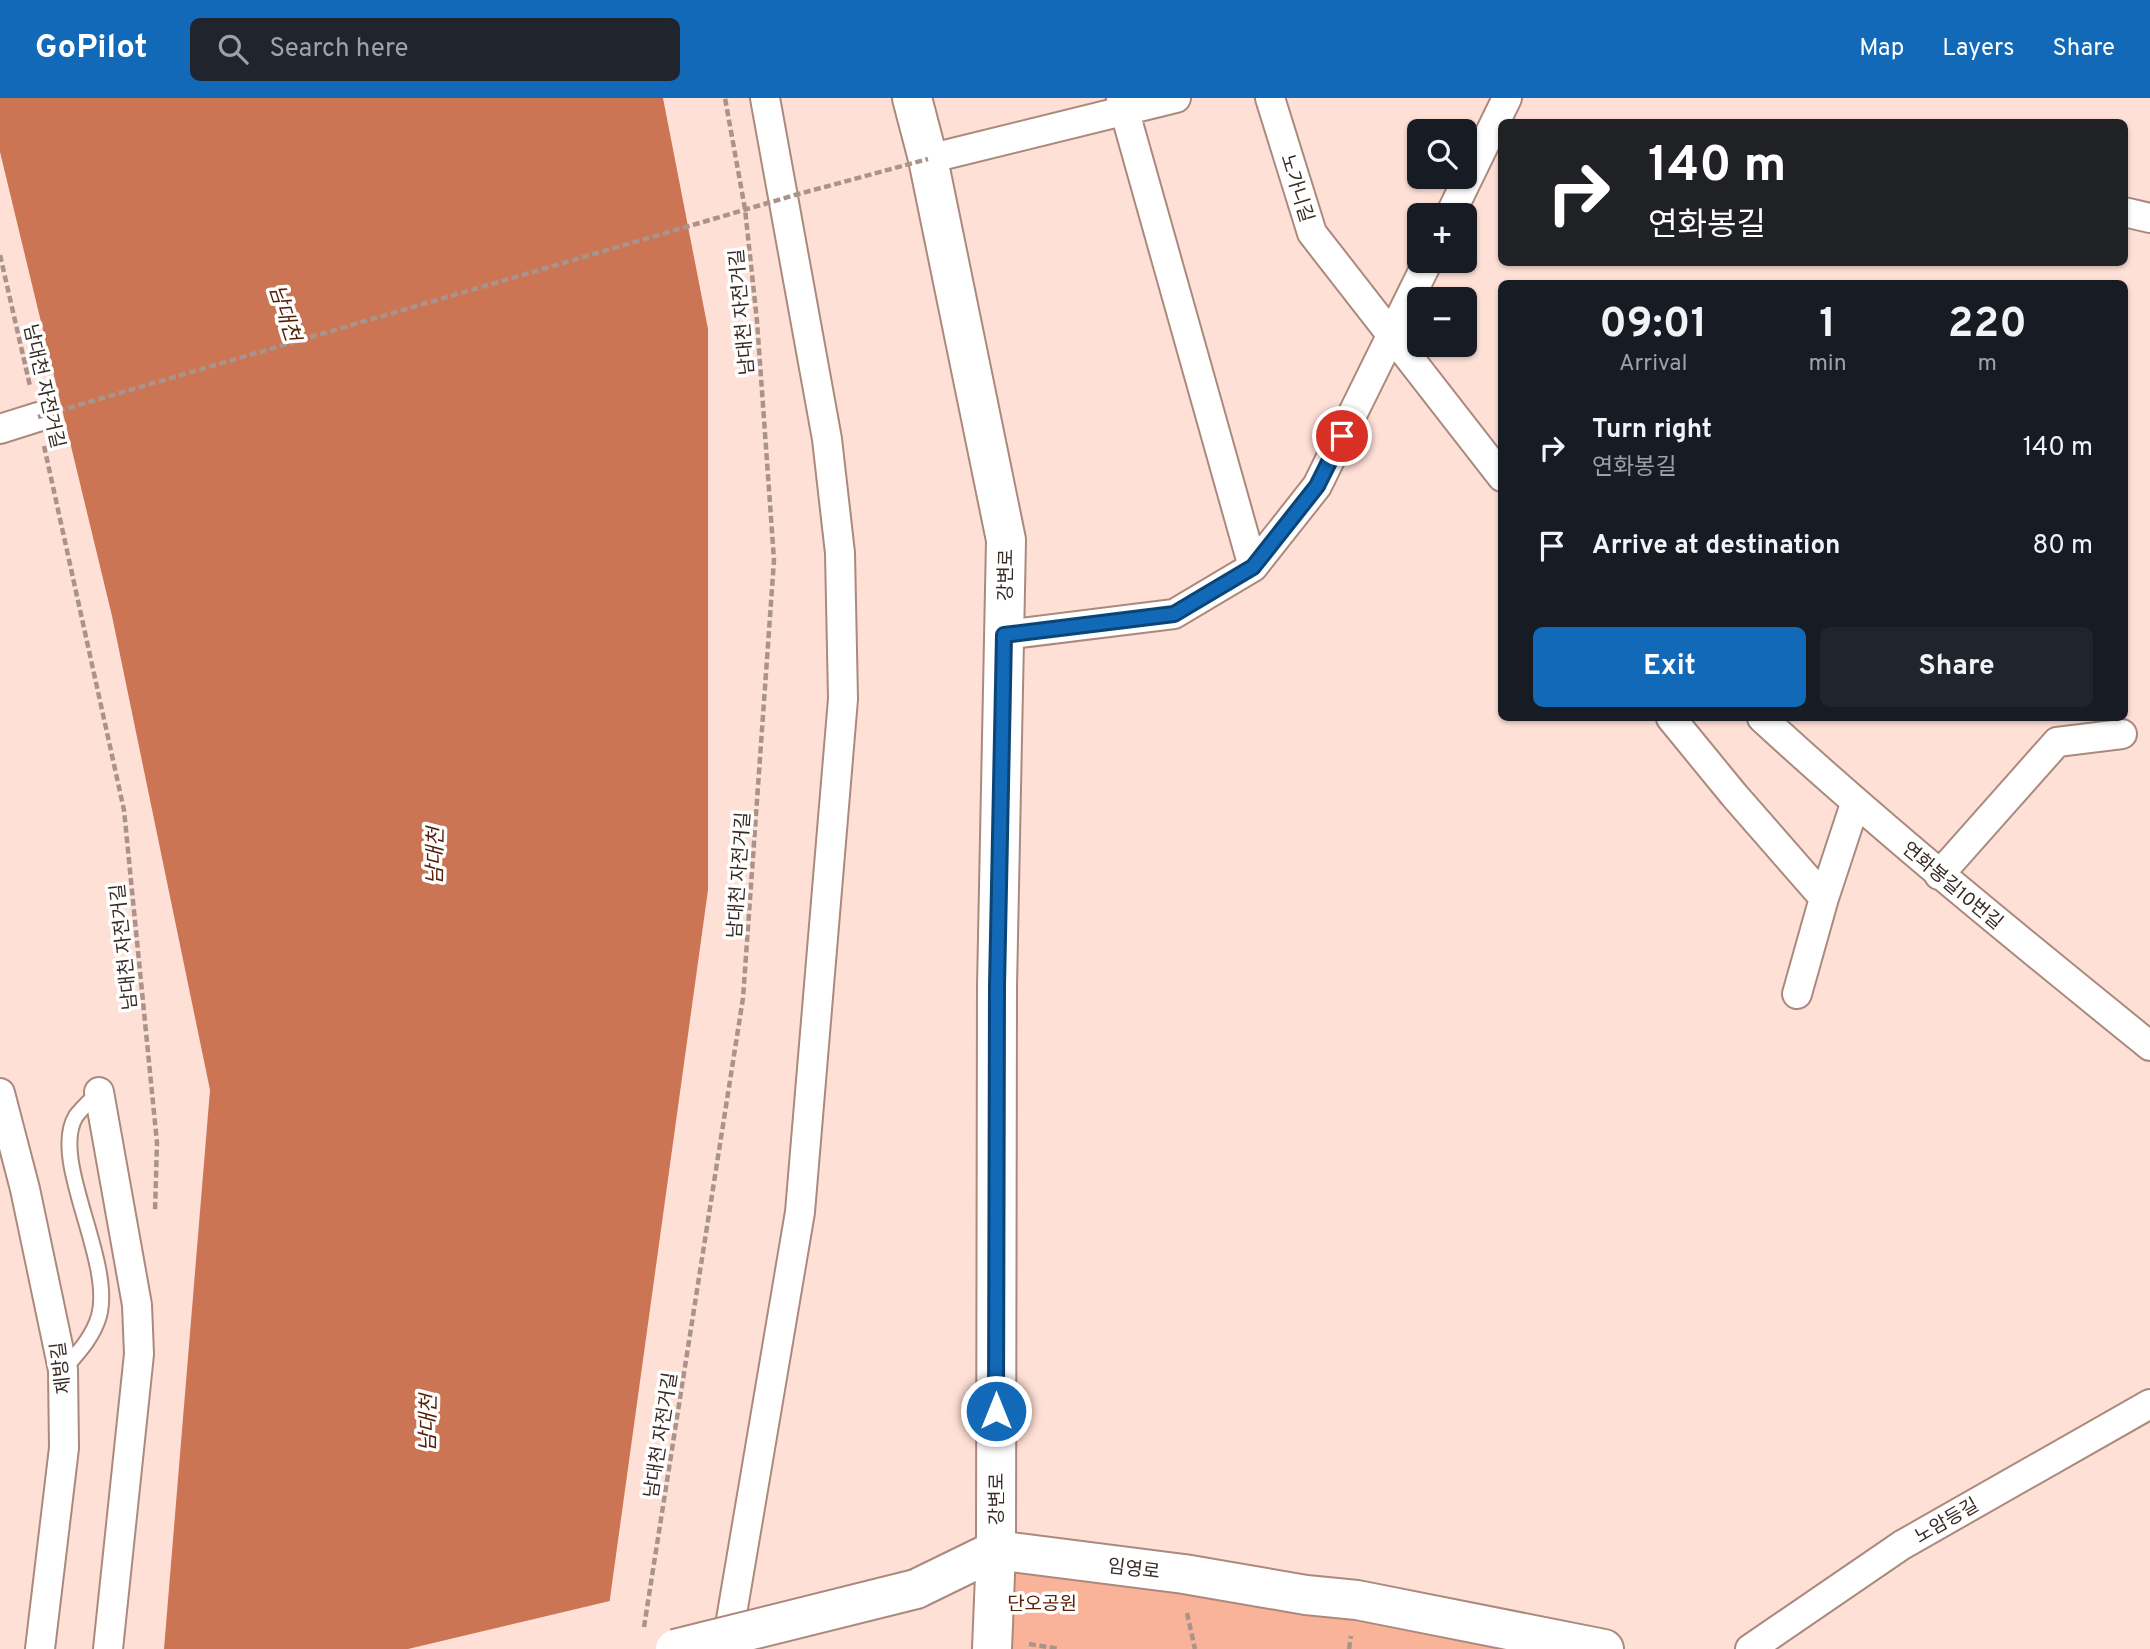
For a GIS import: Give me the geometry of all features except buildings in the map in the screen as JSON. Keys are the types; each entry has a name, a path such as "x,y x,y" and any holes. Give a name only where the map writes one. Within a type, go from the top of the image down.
{"street":[{"path":"726,1649 800,1212 843,699 839,553 827,439 765,98"},
{"name":"강변로","path":"912,98 928,159 1006,540 997,987 996,1550 992,1649"},
{"path":"928,159 1123,104 1176,98"},
{"name":"노가니길","path":"1270,98 1312,233 1391,337"},
{"path":"1456,203 1507,98"},
{"path":"1123,104 1253,567"},
{"path":"2128,213 2150,218"},
{"path":"1004,635 1174,614 1253,567 1317,486 1422,273"},
{"path":"1391,337 1498,472"},
{"path":"0,429 35,406"},
{"path":"1673,721 1824,898"},
{"name":"연화봉길10번길","path":"1765,721 1855,804 1938,875 2150,1046"},
{"path":"1938,875 2057,742 2122,734"},
{"path":"1797,994 1824,898 1855,804"},
{"path":"99,1092 137,1305 139,1354 108,1649"},
{"name":"제방길","path":"0,1093 24,1189 63,1370 64,1448 40,1649"},
{"name":"노암등길","path":"1750,1649 1902,1545 2150,1404"},
{"path":"659,1642 916,1589 996,1550"},
{"name":"임영로","path":"996,1550 1357,1600 1591,1648"}],"lane":[{"path":"63,1370 90,1337 99,1314 102,1285 68,1150 75,1118 99,1092"}],"path":[{"name":"남대천 자전거길","path":"659,1642 743,998 774,560 757,321 746,221 725,98"},
{"path":"35,406 928,159"},
{"name":"남대천 자전거길","path":"0,255 124,810 157,1143 155,1225"}],"green space":[{"name":"단오공원","path":"996,1550 1584,1649 992,1649"}],"water":[{"name":"남대천","path":"0,98 663,98 708,329 708,890 603,1649 164,1649 210,1090 112,616 0,152"}],"pier":[{"path":"614,1600 607,1649 408,1649"}],"route":[{"path":"996,1411 997,987 1004,635 1174,614 1253,567 1317,486 1342,436"}]}
